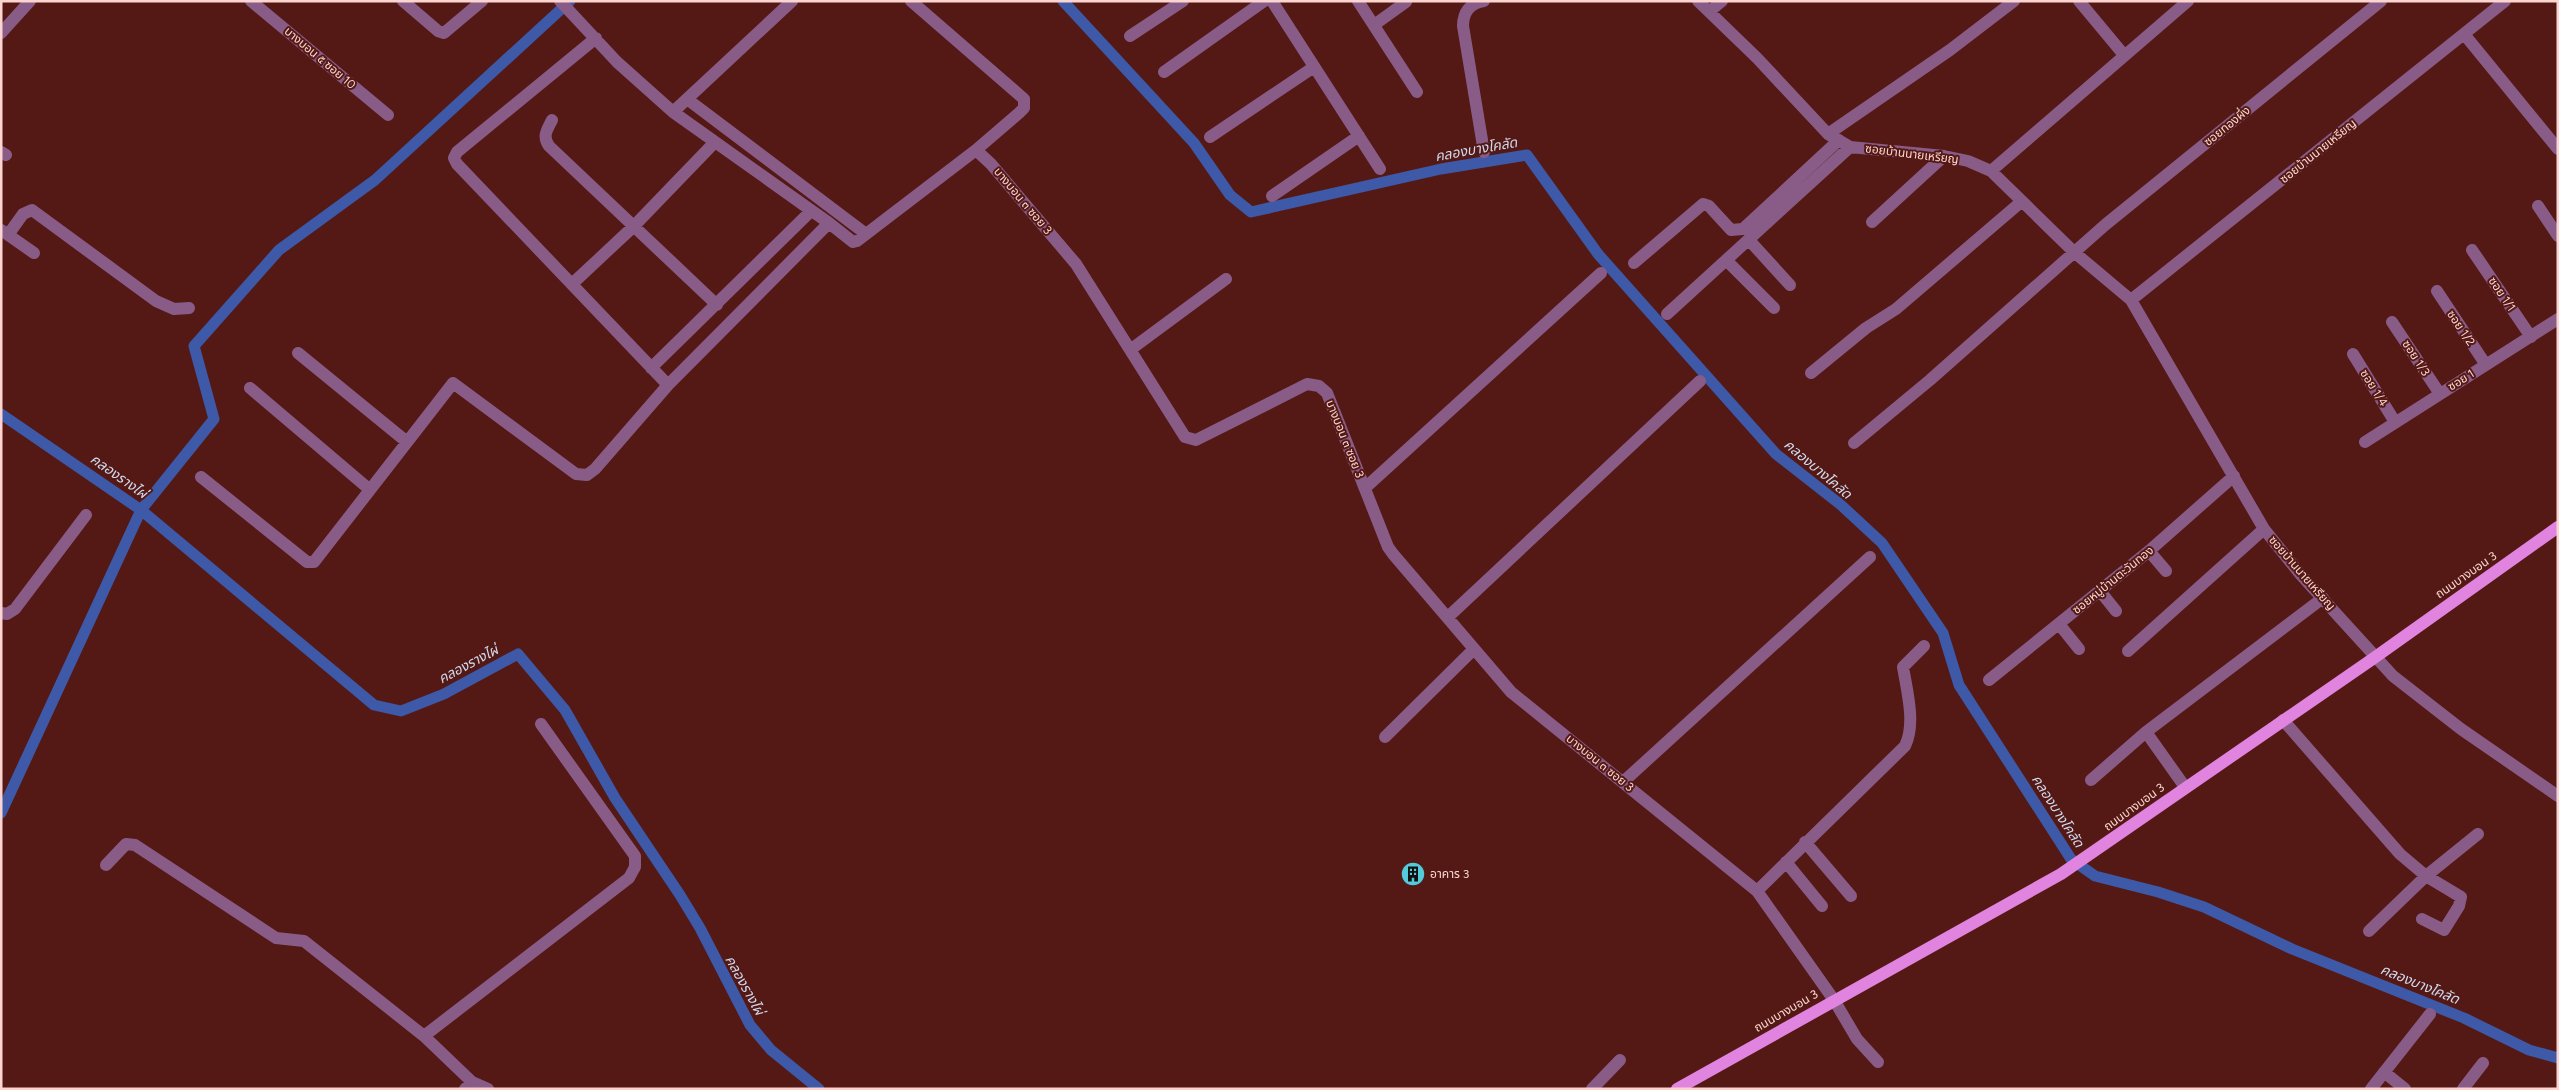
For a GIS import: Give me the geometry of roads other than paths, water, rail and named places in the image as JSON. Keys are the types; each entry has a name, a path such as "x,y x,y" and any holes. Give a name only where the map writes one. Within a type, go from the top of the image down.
{"main road":[{"name":"ถนนบางบอน 3","path":"1677,1089 1697,1083 1834,1000 2061,874 2374,658 2558,527"}],"street":[{"path":"1,33 30,1"},
{"name":"บางบอน ๕ ซอย 10","path":"251,1 388,115"},
{"path":"403,1 438,31 444,33 482,1"},
{"path":"560,1 617,62 673,112 853,242 976,150 1024,108 1024,99 911,1"},
{"path":"673,112 792,1"},
{"path":"1130,36 1183,1"},
{"path":"1164,72 1264,1"},
{"path":"1272,1 1380,169"},
{"path":"1358,1 1417,92"},
{"path":"1484,1 1473,4 1463,18 1484,152"},
{"name":"ซอยบ้านนายเหรียญ","path":"1698,1 1757,58 1828,134 1845,144 1944,156 1968,161 1991,171 2075,253 2131,300 2264,529 2301,575 2374,658 2393,676 2461,729 2558,796"},
{"path":"1710,11 1722,1"},
{"path":"1828,134 1950,50 2014,1"},
{"path":"2079,1 2124,56"},
{"path":"1991,171 2188,1"},
{"name":"ซอยทองผึ่ง","path":"1854,443 2105,225 2366,6 2381,1"},
{"name":"ซอยบ้านนายเหรียญ","path":"2131,300 2505,1"},
{"path":"1374,25 1406,2"},
{"path":"2464,34 2558,149"},
{"path":"596,38 457,152 454,158 457,164 668,385"},
{"path":"1210,137 1314,67"},
{"path":"687,98 866,234"},
{"path":"552,120 544,140 549,146 716,305"},
{"path":"1272,196 1359,136"},
{"path":"572,284 633,227 714,143"},
{"path":"1666,314 1749,240 1845,144"},
{"path":"1634,263 1703,204 1709,206 1731,230 1737,231 1743,228 1845,144"},
{"name":"บางบอน ๓ ซอย 3","path":"976,150 991,164 1076,264 1182,433 1190,440 1201,438 1307,384 1319,386 1327,393 1388,547 1511,692 1757,891 1834,1000 1857,1039 1878,1062"},
{"path":"1872,222 1944,156"},
{"path":"1811,374 1866,328 1896,309 2021,202"},
{"path":"2538,206 2558,236"},
{"path":"34,253 4,232 23,214 32,210 156,301 174,309 188,308"},
{"path":"651,368 811,211"},
{"path":"201,477 308,562 314,562 453,383 576,474 587,475 595,469 668,385 829,223"},
{"path":"1749,240 1790,286"},
{"name":"ซอย 1/1","path":"2472,250 2531,337"},
{"path":"1726,260 1774,308"},
{"path":"1365,488 1601,273"},
{"path":"1130,350 1226,279"},
{"name":"ซอย 1/2","path":"2436,291 2486,365"},
{"name":"ซอย 1","path":"2365,442 2558,319"},
{"name":"ซอย 1/3","path":"2392,322 2440,394"},
{"path":"298,353 407,442"},
{"name":"ซอย 1/4","path":"2354,354 2396,422"},
{"path":"1448,617 1700,381"},
{"path":"250,388 369,489"},
{"name":"ซอยหมู่บ้านตะวันทอง","path":"1989,680 2149,551 2234,476"},
{"path":"1,612 7,614 15,609 86,515"},
{"path":"2128,651 2264,529"},
{"path":"2149,551 2166,571"},
{"path":"1623,782 1870,556"},
{"path":"2100,591 2116,611"},
{"path":"2091,780 2146,732 2323,598"},
{"path":"2059,624 2079,649"},
{"path":"1757,891 1905,746 1910,737 1910,725 1903,667 1924,646"},
{"path":"1385,737 1474,649"},
{"path":"2283,720 2400,854 2426,876 2462,899 2444,930 2422,919"},
{"path":"424,1036 629,878 635,867 634,856 541,724"},
{"path":"2146,732 2185,787"},
{"path":"2369,931 2426,876 2478,834"},
{"path":"1805,842 1852,896"},
{"path":"106,865 126,844 135,845 276,938 304,941 424,1036 469,1085 488,1089"},
{"path":"1786,862 1822,906"},
{"path":"2371,1089 2430,1014"},
{"path":"1592,1089 1620,1060"},
{"path":"2463,1089 2483,1063"},
{"path":"2384,1072 2405,1089"}],"waterway":[{"path":"1,813 141,510 214,419 194,346 279,250 375,180 570,1"},
{"name":"คลองบางโคลัด","path":"1063,1 1194,143 1230,195 1251,212 1441,169 1527,155 1598,254 1776,454 1841,505 1882,543 1943,633 1959,685 2071,859 2095,876 2158,892 2204,907 2292,949 2464,1018 2529,1050 2558,1058"},
{"name":"คลองรางไผ่","path":"1,414 141,510 374,705 401,711 444,694 518,654 565,710 615,798 700,928 750,1025 771,1050 819,1089"}],"place":[{"name":"อาคาร 3","path":"1413,874"}]}
